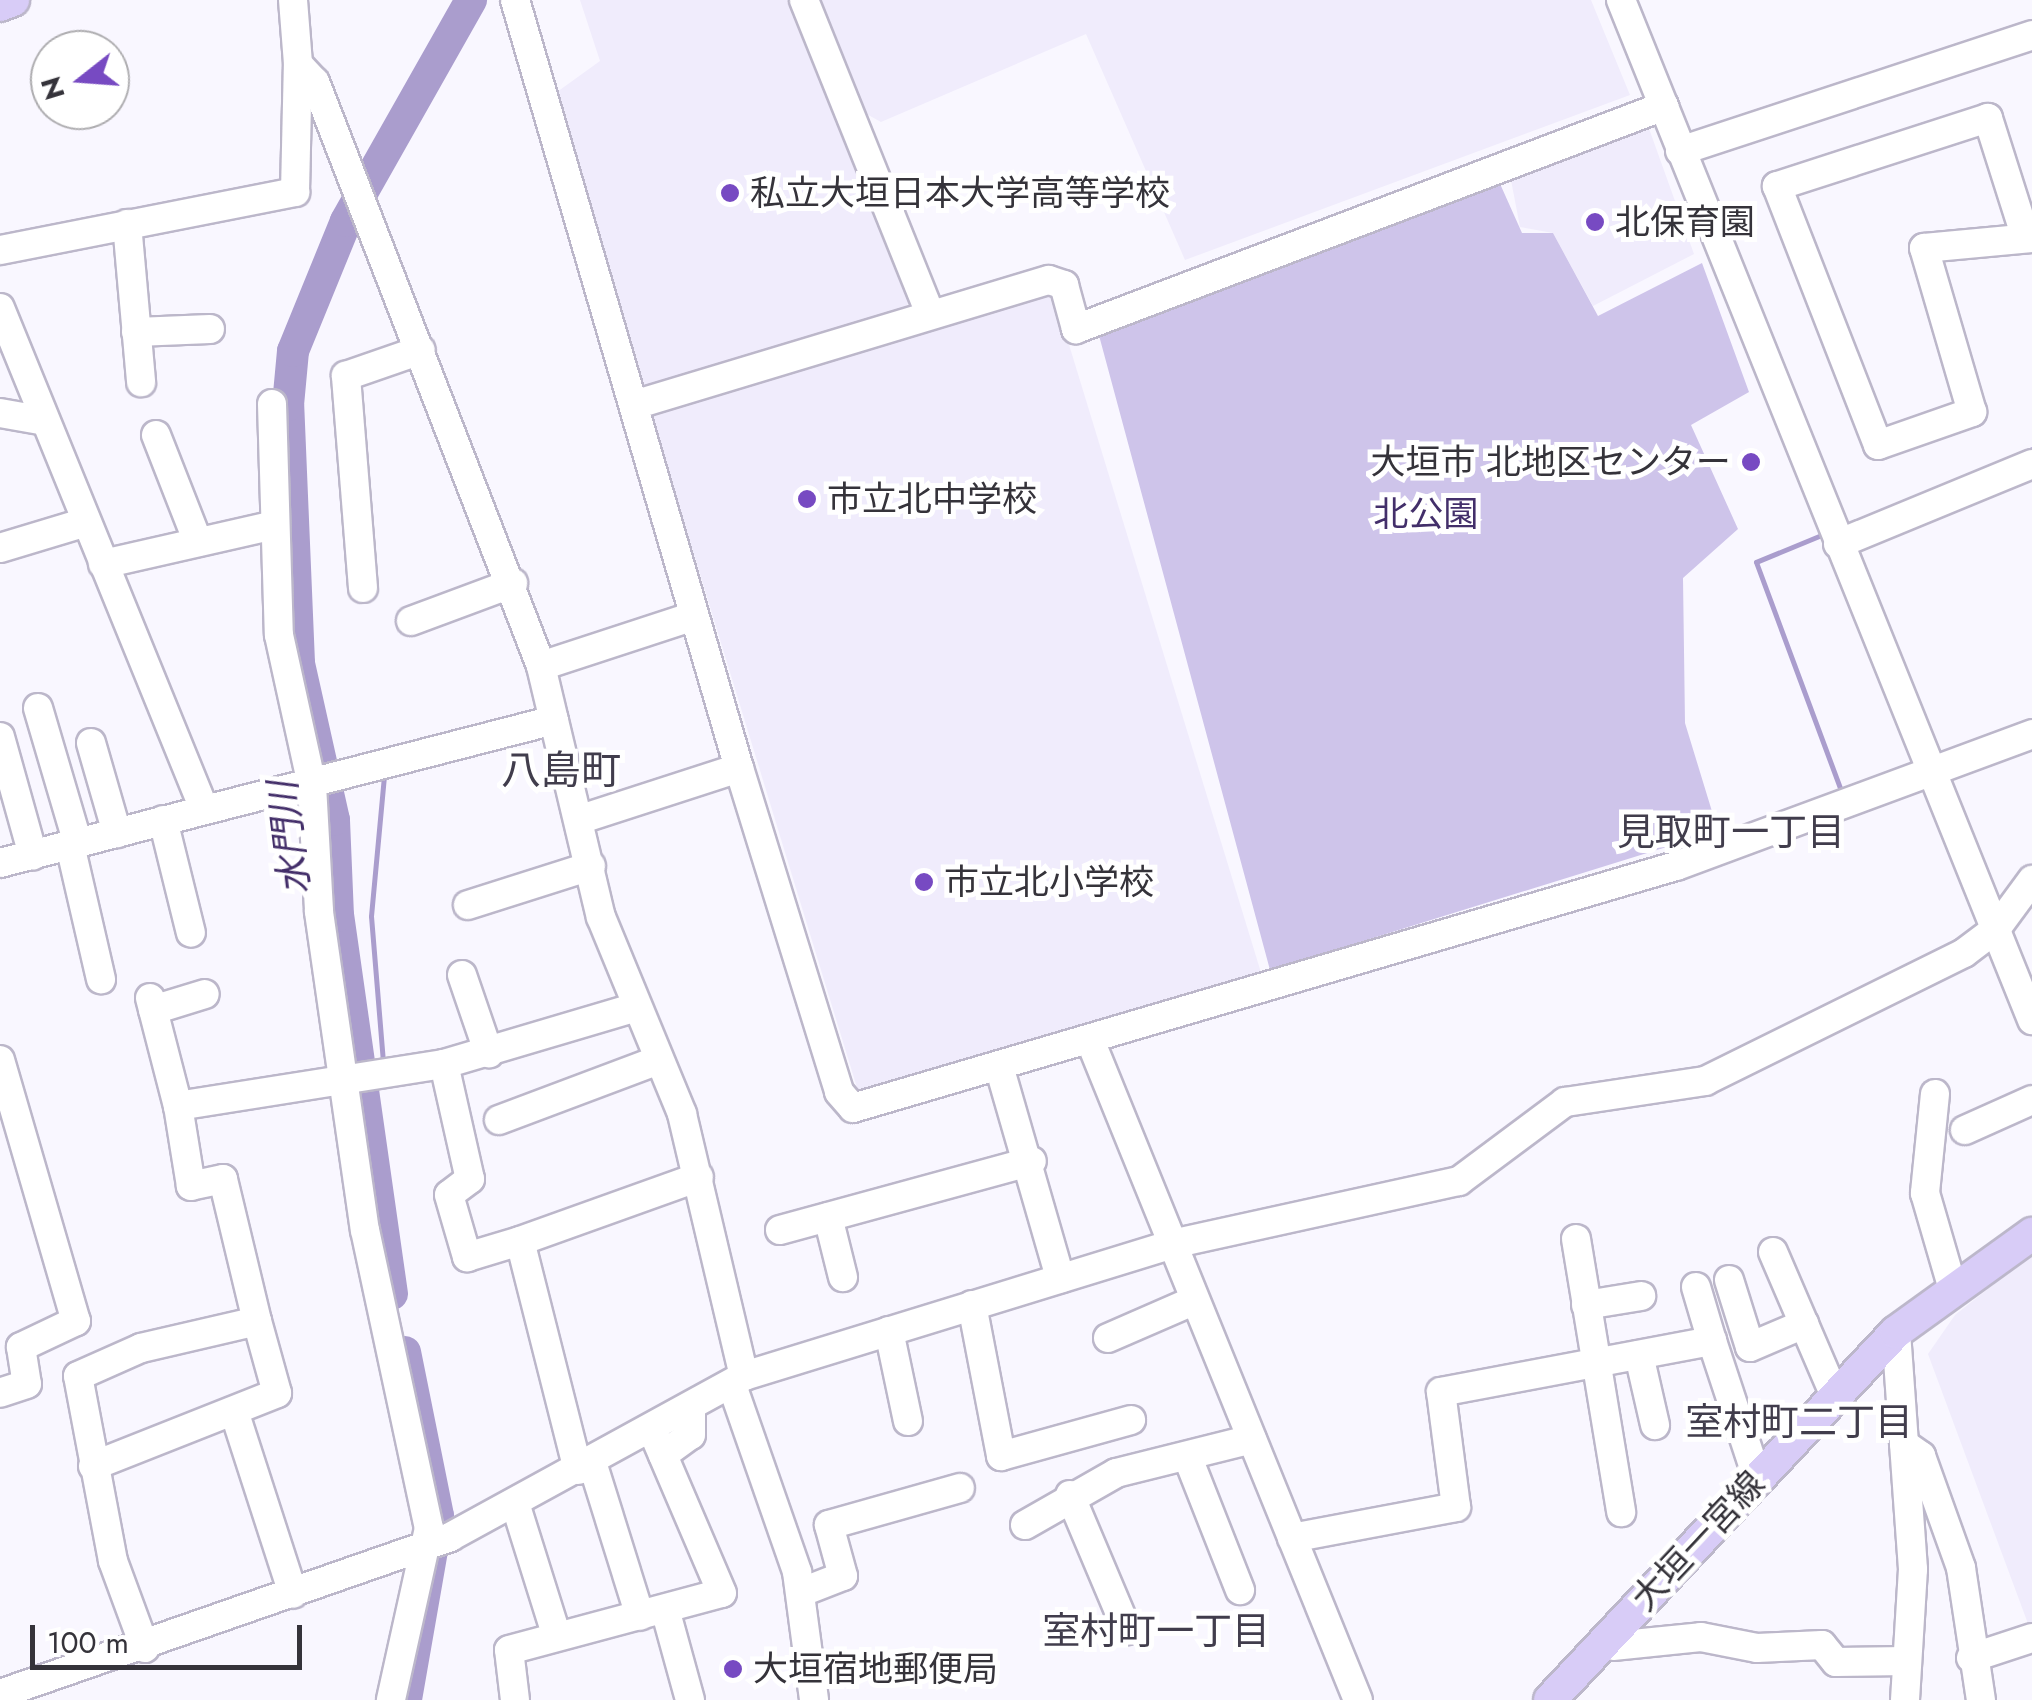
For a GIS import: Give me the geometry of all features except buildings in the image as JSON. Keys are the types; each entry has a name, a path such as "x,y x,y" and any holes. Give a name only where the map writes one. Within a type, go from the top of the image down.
{"main road":[{"path":"0,4 12,0"},
{"name":"大垣一宮線","path":"1550,1700 1896,1332 1952,1286 2032,1234"}],"street":[{"path":"0,250 295,192 298,64 293,0"},
{"path":"516,0 740,768 839,1092 854,1108 1676,866 2032,734"},
{"path":"804,0 928,309"},
{"path":"1621,0 2032,1020"},
{"path":"1680,150 2029,45"},
{"path":"298,64 315,82 352,173 513,583 540,666 591,866 636,1007 659,1060 699,1177 738,1380 802,1592 814,1700"},
{"path":"634,404 928,309 939,314 1058,280 1076,330 1664,106"},
{"path":"1988,118 2029,238 1924,248 1972,412 1878,444 1777,186 1988,118"},
{"path":"126,224 140,382"},
{"path":"0,308 8,348 46,421 204,809"},
{"path":"136,332 210,328"},
{"path":"363,588 346,376 421,350"},
{"path":"272,404 274,525 284,666 325,782 318,912 435,1542 391,1700"},
{"path":"0,412 46,421"},
{"path":"156,435 198,542"},
{"path":"1838,544 2032,464"},
{"path":"0,548 86,522"},
{"path":"103,564 274,525"},
{"path":"410,621 513,583"},
{"path":"638,650 696,623"},
{"path":"540,666 696,623"},
{"path":"38,708 74,844 101,980"},
{"path":"0,863 554,720"},
{"path":"0,738 33,855"},
{"path":"91,743 118,832"},
{"path":"582,819 740,768"},
{"path":"164,820 191,934"},
{"path":"468,905 591,866"},
{"path":"0,1694 144,1648 435,1542 585,1466 658,1442 690,1410 738,1380 1172,1244 1459,1180 1564,1102 1740,1068 1996,929 2032,880"},
{"path":"462,975 490,1054"},
{"path":"93,1466 276,1393 224,1180 191,1186 178,1106 152,1004 206,994"},
{"path":"178,1106 347,1074 444,1064 490,1054 636,1007"},
{"path":"1090,1040 1358,1700"},
{"path":"0,1060 76,1321 22,1347 27,1384 0,1393"},
{"path":"499,1120 659,1060"},
{"path":"444,1064 470,1179 449,1195 467,1256 520,1242 699,1177"},
{"path":"999,1066 1032,1161 1060,1278"},
{"path":"1935,1094 1925,1193 1952,1286"},
{"path":"1965,1130 2032,1100"},
{"path":"780,1230 1032,1161"},
{"path":"828,1217 843,1277"},
{"path":"1576,1238 1620,1512"},
{"path":"520,1242 585,1466 690,1700"},
{"path":"1773,1252 1835,1396"},
{"path":"1729,1280 1750,1347 1804,1324"},
{"path":"1696,1287 1757,1477"},
{"path":"1586,1305 1641,1296"},
{"path":"1108,1338 1193,1301"},
{"path":"972,1305 1001,1456 1131,1420"},
{"path":"144,1648 93,1466 78,1376 141,1348 257,1321"},
{"path":"889,1332 908,1420"},
{"path":"1896,1332 1913,1568 1904,1700"},
{"path":"1292,1538 1456,1507 1441,1392 1712,1341"},
{"path":"1639,1355 1655,1425"},
{"path":"234,1411 293,1594"},
{"path":"1025,1525 1070,1494 1116,1472 1188,1458 1252,1439"},
{"path":"515,1700 509,1650 556,1634 722,1593 658,1442"},
{"path":"1904,1444 1922,1456 1961,1568 1980,1700"},
{"path":"1188,1458 1240,1590"},
{"path":"802,1592 843,1576 828,1525 960,1488"},
{"path":"1070,1494 1126,1630"},
{"path":"515,1504 556,1634"},
{"path":"1612,1646 1701,1637 1757,1648 1822,1644 1836,1662 1906,1661"},
{"path":"1971,1658 2032,1638"}],"shaded area":[{"name":"私立大垣日本大学高等学校","path":"580,0 794,0 914,293 906,307 645,391 557,92 600,61"},
{"path":"818,0 1591,0 1630,95 1185,260 1086,34 881,122 863,112"},
{"path":"1647,123 1694,254 1593,306 1553,233 1520,227 1510,175"},
{"path":"1052,289 1261,972 859,1095 650,412"},
{"path":"2032,1254 2030,1629 1928,1354 1955,1315"}],"green space":[{"name":"北公園","path":"1497,177 1522,233 1553,233 1598,316 1702,263 1749,392 1691,425 1738,529 1683,578 1685,723 1718,831 1270,970 1097,328"}],"waterway":[{"name":"水門川","path":"392,1294 338,916 334,820 299,663 288,405 293,351 346,221 471,0"},
{"path":"1848,525 2032,449"},
{"path":"1819,536 1756,562 1840,788"},
{"path":"383,1062 371,916 384,776"},
{"path":"367,1101 377,1087"},
{"name":"水門川","path":"405,1352 438,1516 406,1700"}],"place":[{"name":"私立大垣日本大学高等学校","path":"730,193"},
{"name":"北保育園","path":"1595,222"},
{"name":"大垣市 北地区センター","path":"1751,462"},
{"name":"市立北中学校","path":"807,499"},
{"name":"市立北小学校","path":"924,882"},
{"name":"大垣宿地郵便局","path":"733,1669"}],"district":[{"name":"八島町","path":"561,770"},
{"name":"見取町一丁目","path":"1731,832"},
{"name":"室村町二丁目","path":"1799,1422"},
{"name":"室村町一丁目","path":"1156,1631"}]}
